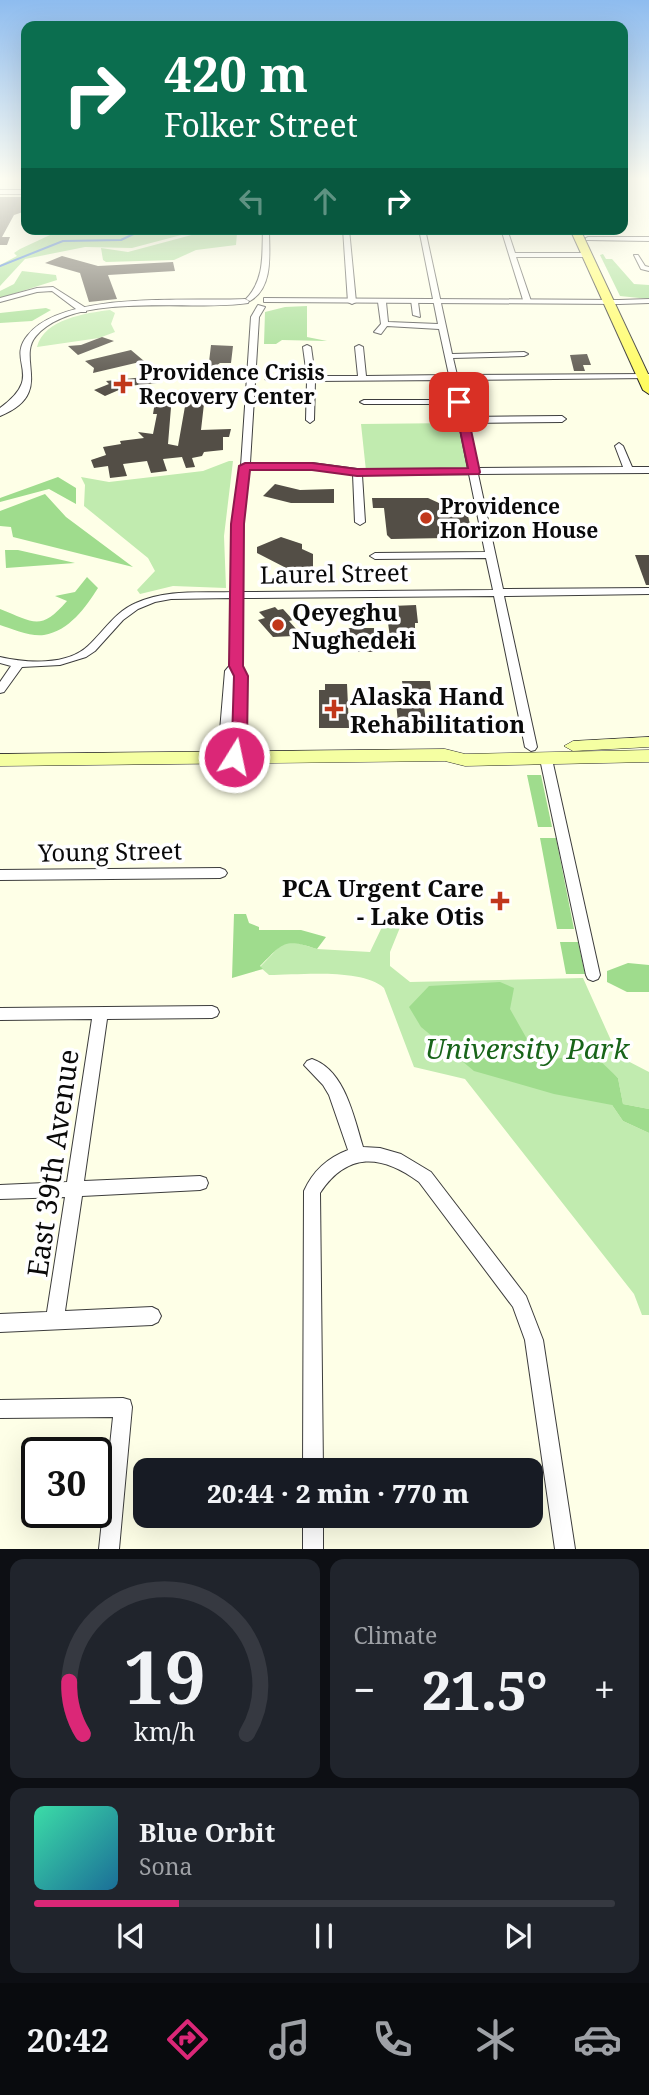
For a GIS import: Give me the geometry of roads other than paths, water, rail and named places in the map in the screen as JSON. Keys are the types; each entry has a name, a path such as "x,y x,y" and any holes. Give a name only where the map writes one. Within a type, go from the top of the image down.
{"main road":[{"path":"593,252 613,302"},
{"path":"587,255 647,372 649,390"},
{"path":"445,755 467,749 649,742"},
{"path":"546,758 553,752 582,750 597,745"},
{"path":"465,760 482,755 515,754 531,747"},
{"path":"0,760 234,751 445,755 465,760 649,756"}],"street":[{"path":"247,303 260,289 266,267 266,252"},
{"path":"348,252 352,302"},
{"path":"427,252 531,747"},
{"path":"527,301 513,255 587,255"},
{"path":"636,256 646,269"},
{"path":"0,300 49,289 56,290 83,310"},
{"path":"260,289 265,303"},
{"path":"0,413 14,404 27,390 30,381 26,348 30,338 48,323 83,310 135,304 649,301"},
{"path":"378,332 385,324 382,302"},
{"path":"414,302 417,315"},
{"path":"247,303 255,317"},
{"path":"234,751 225,743 231,671 236,666 237,524 245,466 255,317 265,303"},
{"path":"385,324 444,327"},
{"path":"359,347 362,379"},
{"path":"307,348 311,379 310,420"},
{"path":"451,356 524,354"},
{"path":"269,379 454,378 647,372"},
{"path":"364,402 459,402"},
{"path":"464,421 562,419"},
{"path":"619,446 628,470"},
{"path":"245,466 312,466 357,472 649,470"},
{"path":"357,472 360,522"},
{"path":"376,556 492,555"},
{"name":"Laurel Street","path":"0,660 18,664 47,664 90,650 126,611 148,600 171,596 649,591"},
{"path":"0,690 18,664"},
{"path":"546,758 593,975"},
{"name":"Young Street","path":"0,875 220,873"},
{"path":"0,1014 212,1012"},
{"name":"East 39th Avenue","path":"55,1321 100,1013"},
{"path":"312,1065 324,1071 331,1082 357,1154"},
{"path":"313,1458 312,1191 328,1169 357,1154 397,1158 425,1177 520,1301 534,1339 565,1549"},
{"path":"0,1192 200,1183"},
{"path":"0,1323 152,1316"},
{"path":"0,1409 122,1407 109,1549"},
{"path":"313,1528 313,1549"}],"waterway":[{"path":"0,266 35,252"}],"place":[{"name":"Providence Crisis Recovery Center","path":"123,384"},
{"name":"Providence Horizon House","path":"426,518"},
{"name":"Qeyeghu Nughedełi","path":"278,625"},
{"name":"Alaska Hand Rehabilitation","path":"334,709"},
{"name":"PCA Urgent Care - Lake Otis","path":"500,901"}],"park label":[{"name":"University Park","path":"527,1048"}]}
